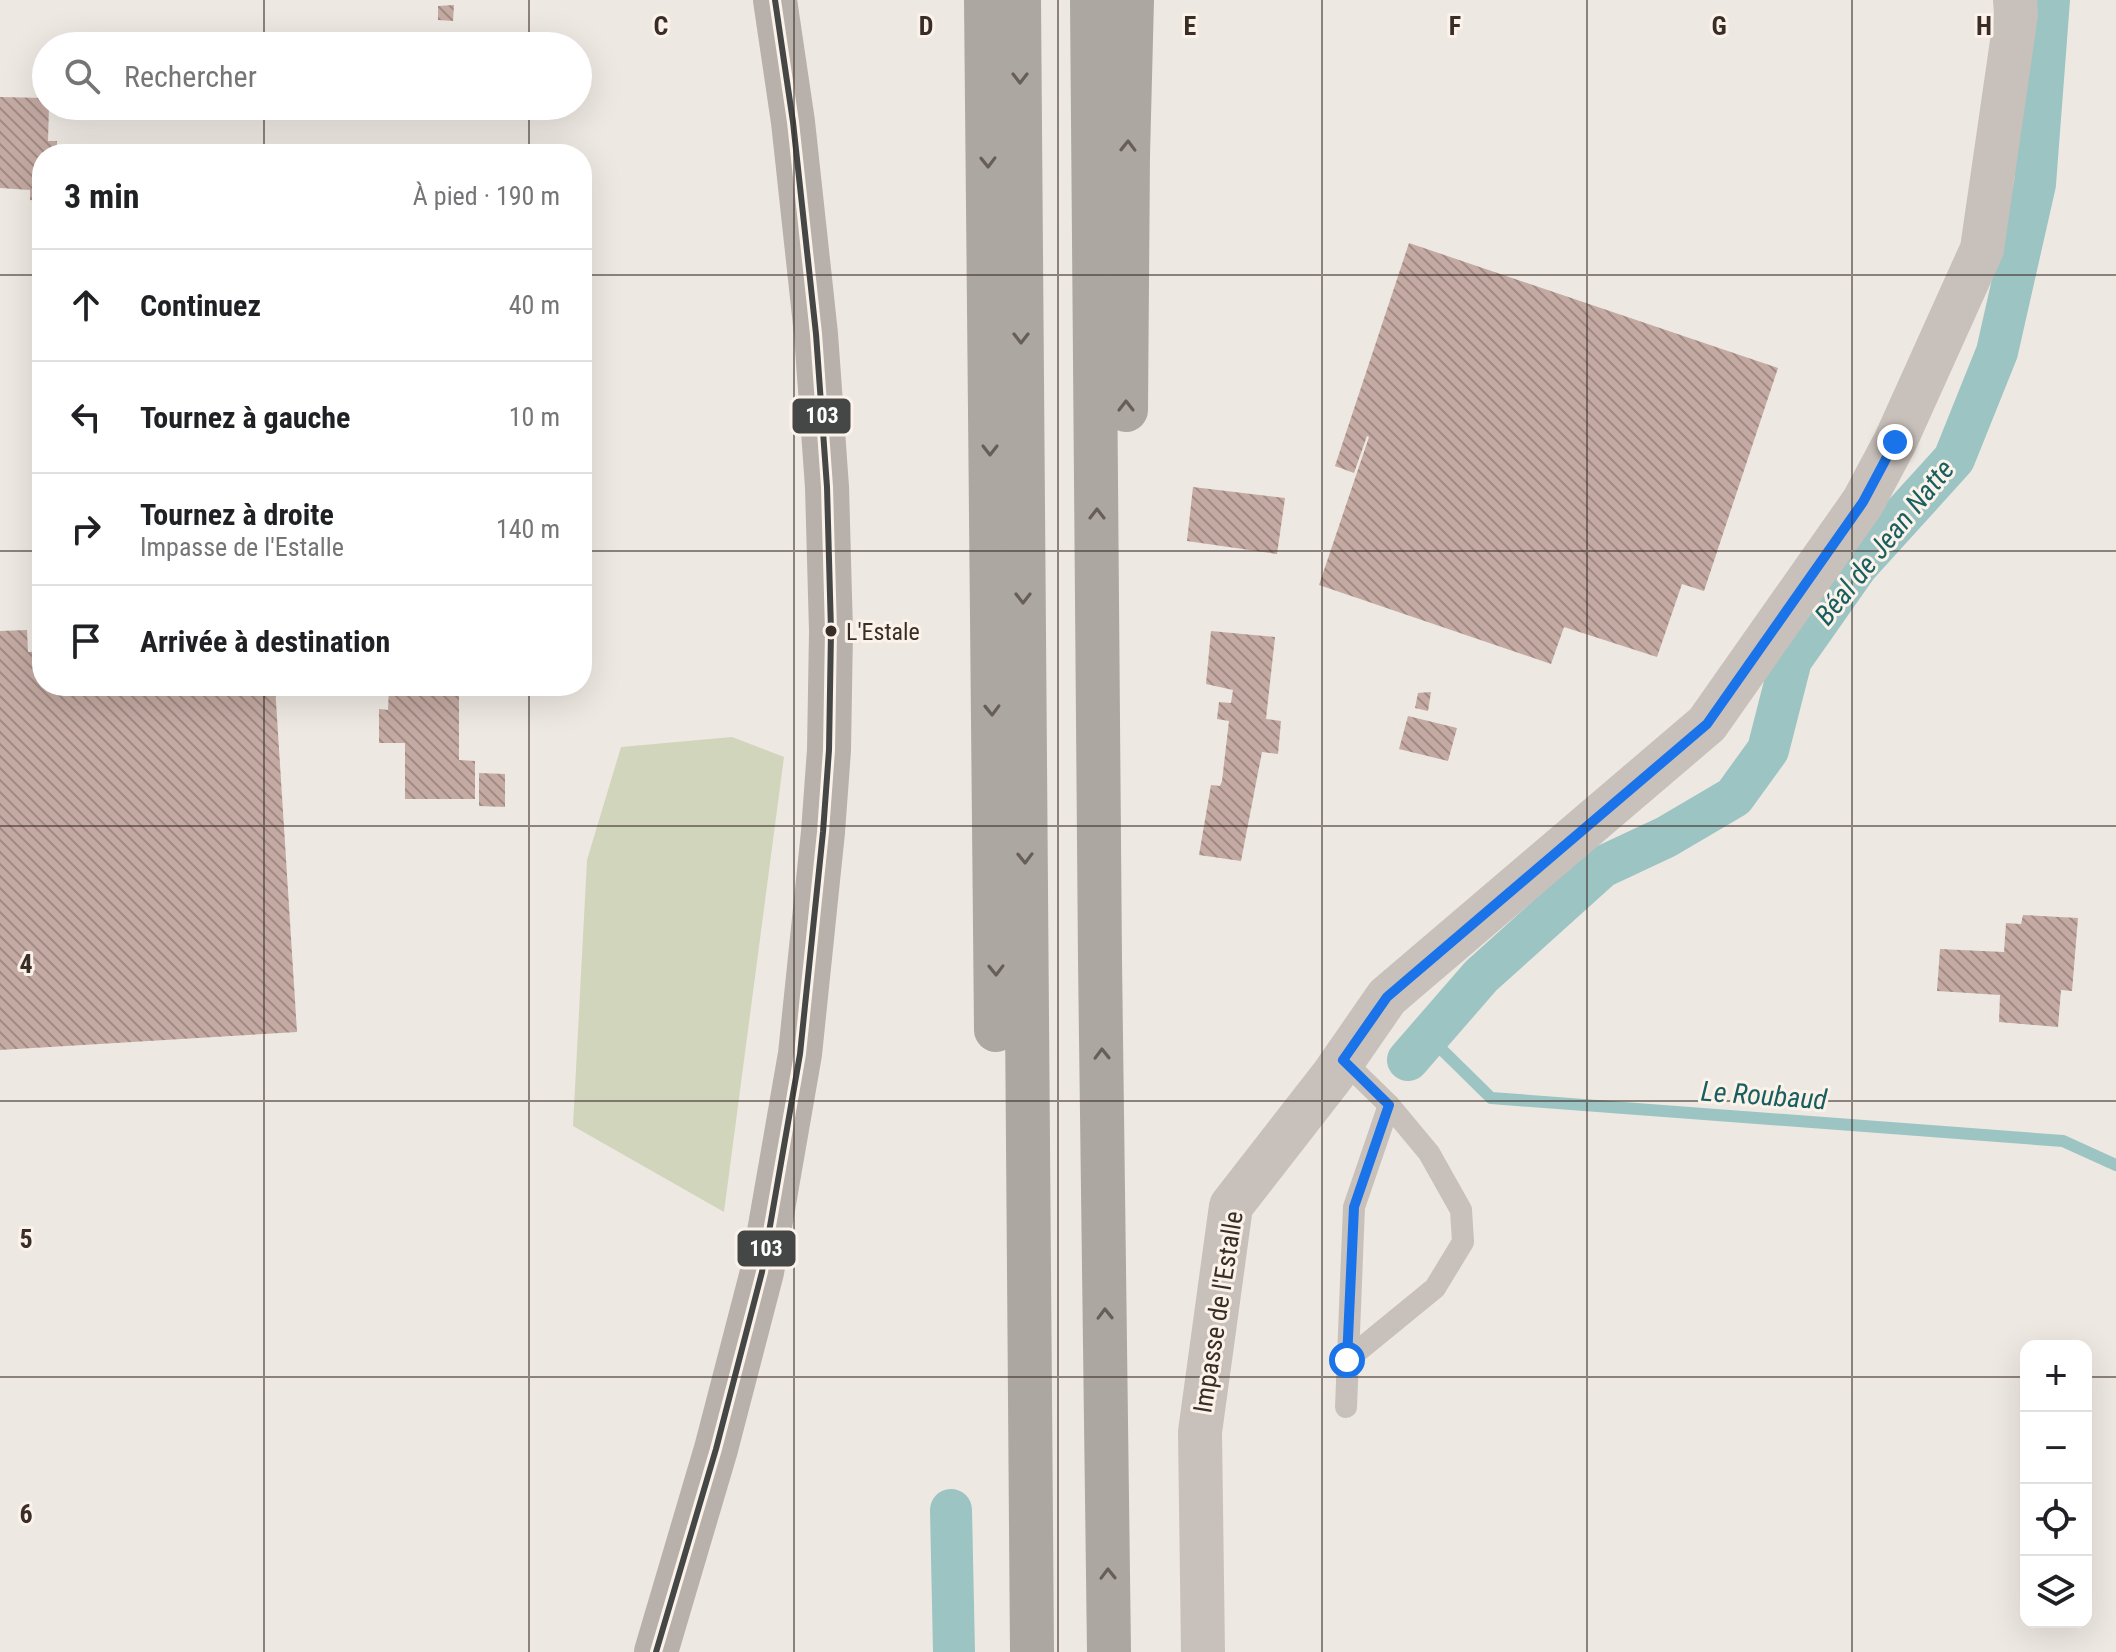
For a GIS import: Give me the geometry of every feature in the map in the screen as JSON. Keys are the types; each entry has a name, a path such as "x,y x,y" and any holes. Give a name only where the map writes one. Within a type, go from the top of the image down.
{"highway":[{"path":"986,0 997,1066 1030,1272"},
{"path":"1019,0 1032,1652"},
{"path":"1092,0 1109,1652"},
{"path":"1100,960 1125,588 1132,0"}],"main road":[{"path":"656,1652 716,1449 762,1272 800,1054 829,750 831,631 827,487 816,334 793,122 775,0"}],"street":[{"name":"Impasse de l'Estalle","path":"1203,1652 1200,1432 1231,1206 1343,1060 1387,997 1707,724 1863,502 1895,442 1982,249 2016,14 2015,0"}],"lane":[{"path":"1343,1060 1389,1105 1429,1153 1461,1210 1463,1242 1435,1288 1347,1360"},
{"path":"1346,1407 1354,1207 1389,1105"}],"green space":[{"path":"732,737 784,757 724,1212 573,1126 587,860 621,747"}],"building":[{"path":"454,5 453,21 438,20 438,6"},
{"path":"0,97 32,98 32,120 49,120 48,141 57,141 57,144 32,144 32,200 30,190 0,188"},
{"path":"1409,243 1778,368 1704,591 1682,584 1657,657 1564,627 1551,664 1319,585 1369,437 1354,473 1335,466"},
{"path":"1193,487 1285,498 1277,554 1187,541"},
{"path":"27,630 28,652 32,652 32,696 276,696 297,1032 0,1050 0,631"},
{"path":"1211,631 1275,637 1266,719 1281,721 1278,754 1262,752 1241,861 1199,855 1211,785 1220,786 1222,781 1229,721 1217,719 1219,702 1231,703 1233,690 1206,684"},
{"path":"1431,692 1428,711 1415,708 1418,693"},
{"path":"389,696 459,696 459,760 475,761 475,799 405,799 405,743 379,743 379,709 388,710"},
{"path":"1408,716 1457,728 1448,761 1399,749"},
{"path":"479,773 505,774 505,807 479,806"},
{"path":"2023,915 2078,918 2072,991 2061,990 2058,1027 1999,1022 2000,995 1937,991 1940,949 2004,952 2006,923 2021,924"}],"waterway":[{"name":"Béal de Jean Natte","path":"1408,1060 1481,976 1602,867 1666,837 1734,797 1768,750 1791,660 1857,566 1954,459 1997,352 2035,184 2049,0"},
{"name":"Le Roubaud","path":"1428,1036 1491,1098 2063,1141 2116,1165"},
{"name":"Béal de Jean Natte","path":"951,1510 954,1652"}],"transit line":[{"name":"103","path":"656,1652 716,1449 762,1272 800,1054 829,750 831,631 827,487 816,334 793,122 775,0"}],"place":[{"name":"L'Estale","path":"831,631"}],"route":[{"path":"1347,1360 1354,1207 1389,1105 1343,1060 1387,997 1707,724 1863,502 1895,442"}]}
